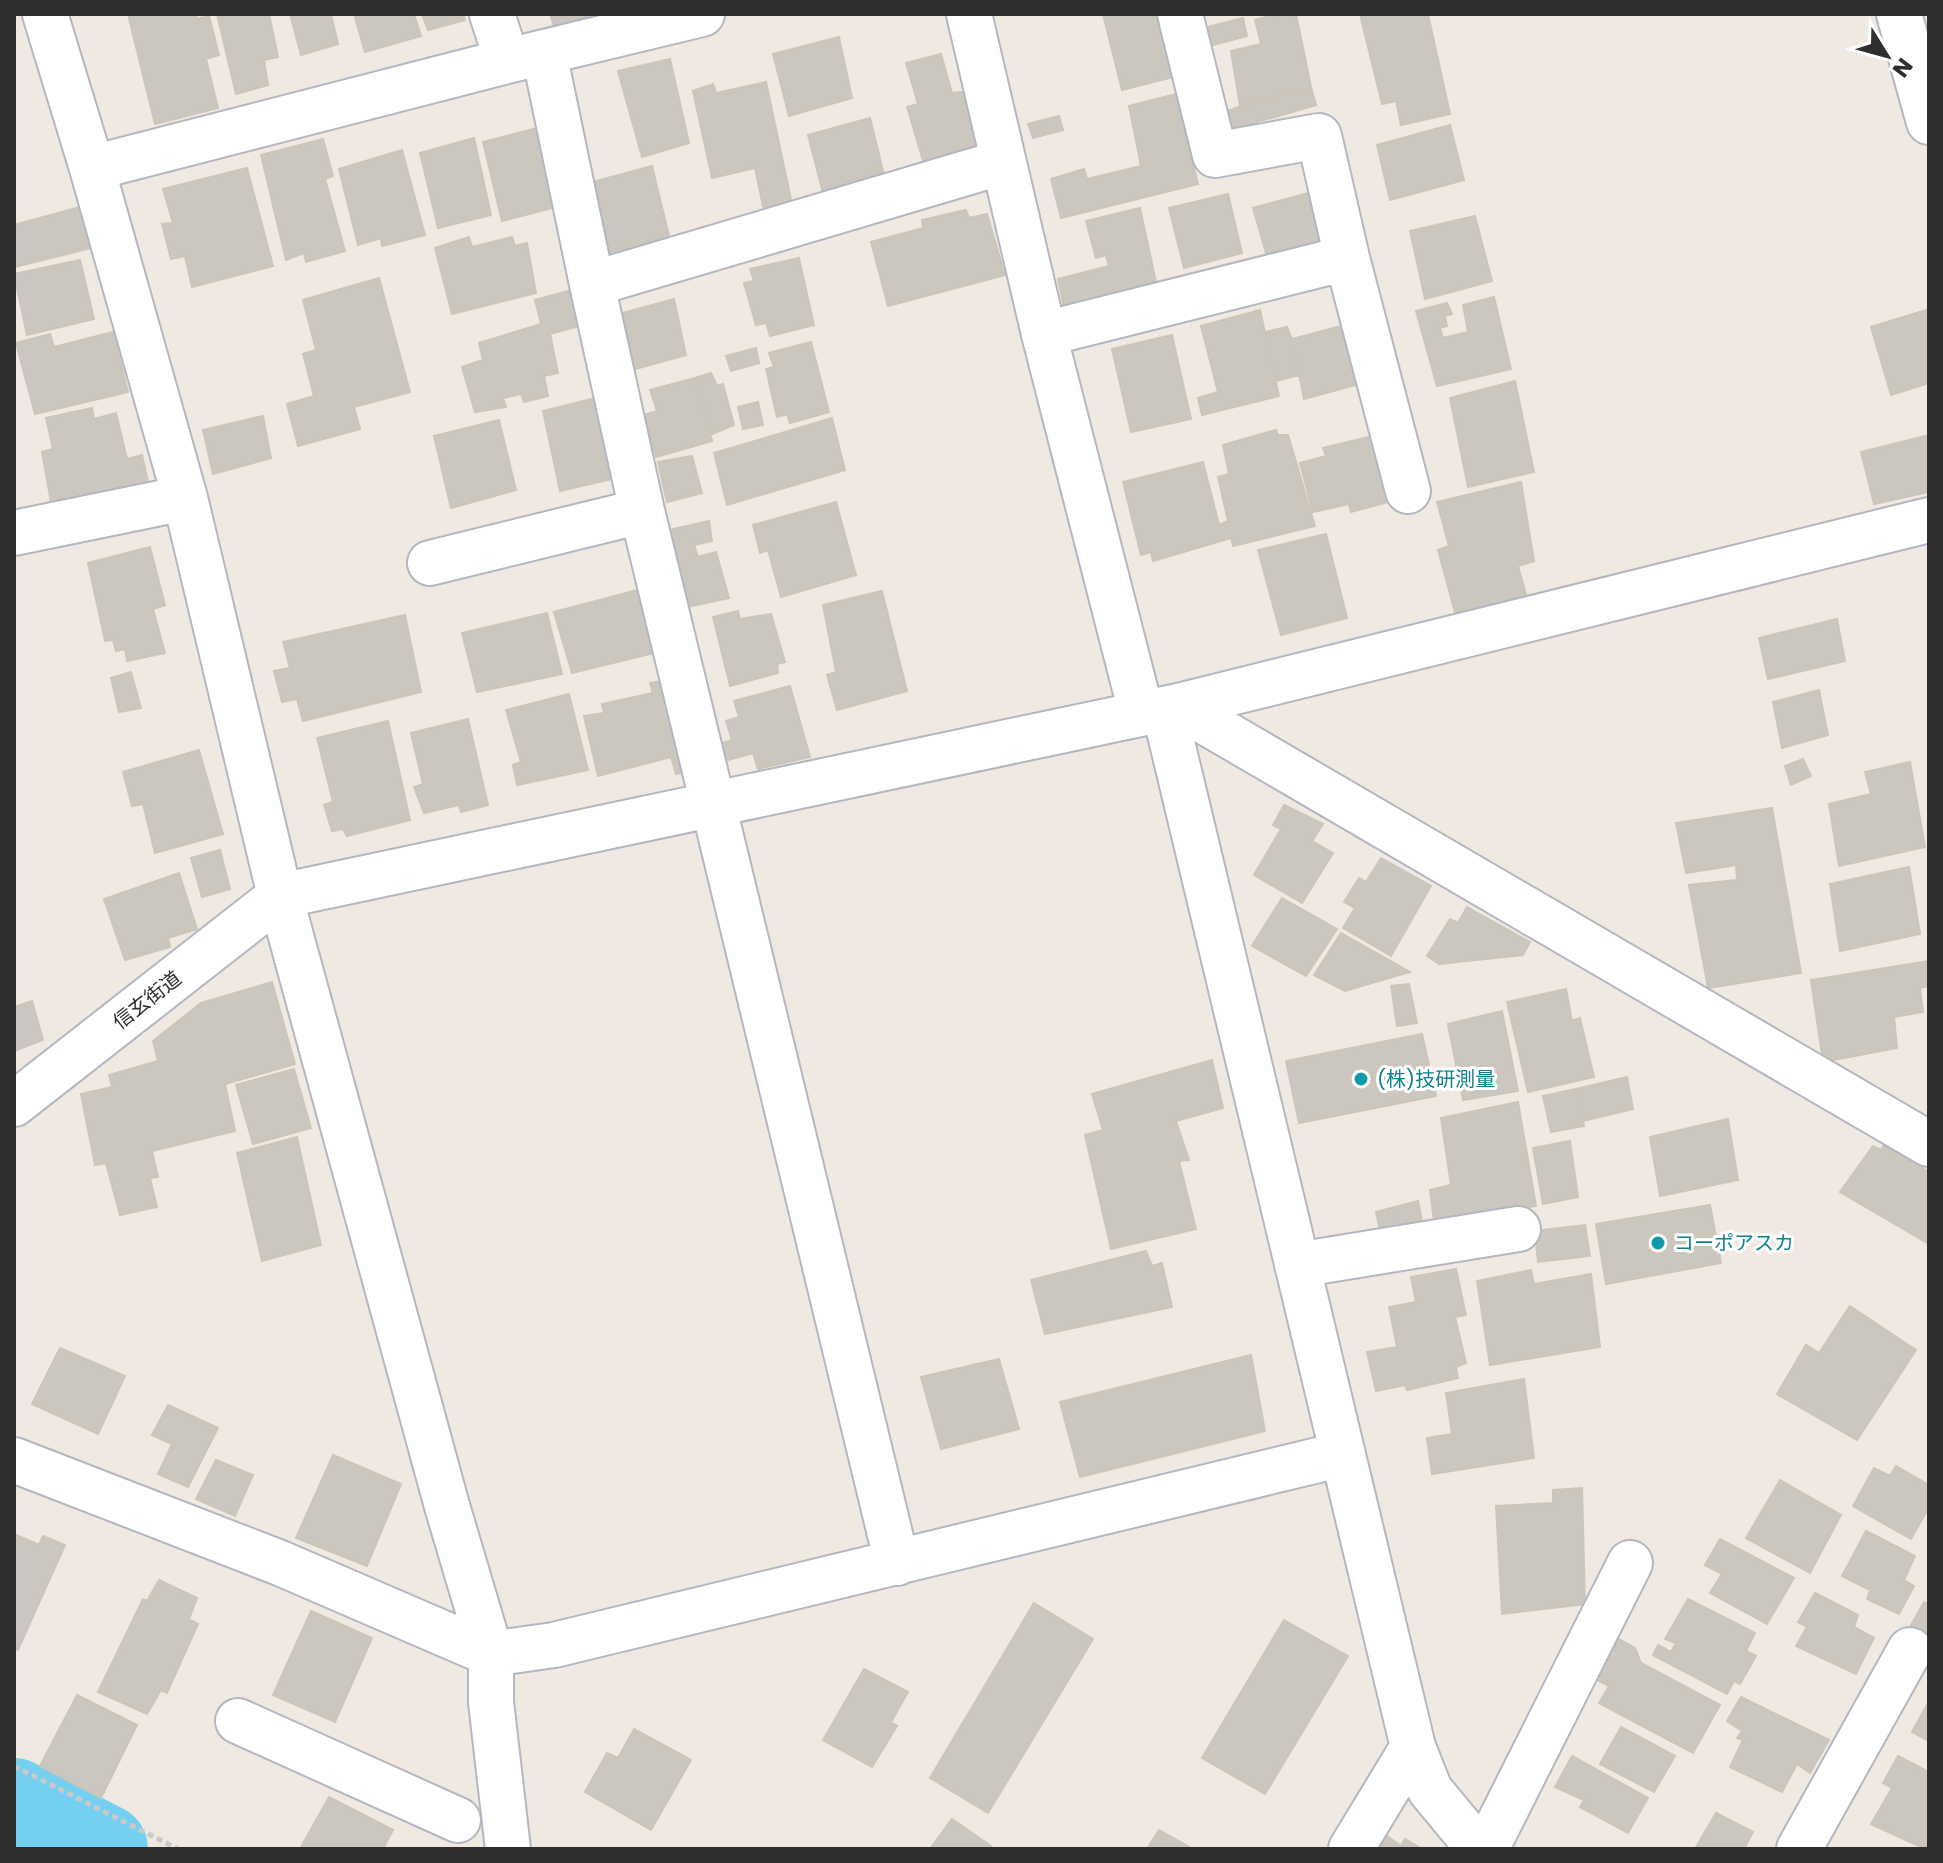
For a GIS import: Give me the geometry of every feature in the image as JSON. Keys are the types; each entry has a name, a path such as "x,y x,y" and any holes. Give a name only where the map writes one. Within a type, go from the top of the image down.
{"street":[{"path":"492,14 525,57 592,284 642,511 897,1563"},
{"path":"92,168 702,14"},
{"path":"969,14 1044,334 1161,709 1413,1747 1430,1790 1479,1849"},
{"path":"1180,14 1215,155 1319,136 1347,258 1408,491"},
{"path":"1899,14 1929,122"},
{"path":"36,29 92,168 185,498 280,896 447,1506 491,1654 491,1702 508,1849"},
{"path":"592,284 1003,162"},
{"path":"1044,334 1347,258"},
{"path":"14,533 185,498"},
{"path":"430,563 642,511"},
{"path":"280,896 1161,709 1929,520"},
{"path":"1161,709 1929,1144"},
{"name":"信玄街道","path":"14,1104 280,896"},
{"path":"1297,1265 1518,1229"},
{"path":"14,1460 280,1563 491,1654 554,1645 1343,1454"},
{"path":"1486,1849 1630,1563"},
{"path":"1799,1849 1910,1650"},
{"path":"238,1721 451,1835 476,1773 491,1702"},
{"path":"1351,1849 1413,1747"}],"path":[{"path":"14,1766 178,1849"}],"building":[{"path":"128,14 196,14 197,19 209,16 219,55 206,59 218,108 155,124"},
{"path":"217,14 269,14 278,57 264,60 268,85 236,94"},
{"path":"290,14 331,14 338,44 301,55"},
{"path":"354,14 414,14 421,36 365,52"},
{"path":"422,14 463,14 465,20 428,30"},
{"path":"550,14 617,14 556,32"},
{"path":"1103,14 1163,14 1177,76 1122,90"},
{"path":"1278,14 1296,14 1311,87 1240,106 1231,51 1261,44 1255,20"},
{"path":"1360,14 1428,14 1450,114 1401,125 1396,101 1382,104"},
{"path":"1243,18 1247,36 1213,45 1208,27"},
{"path":"839,37 852,98 789,116 773,54"},
{"path":"941,54 952,93 968,91 981,149 924,164 907,107 918,104 906,63"},
{"path":"670,59 689,143 642,157 618,71"},
{"path":"766,82 792,204 764,211 755,168 712,178 693,91 713,84 716,93"},
{"path":"1311,87 1316,105 1230,130 1226,112"},
{"path":"1176,94 1198,184 1061,218 1051,179 1084,169 1087,179 1141,166 1129,106"},
{"path":"1059,116 1063,130 1033,138 1028,124"},
{"path":"870,118 885,179 824,197 808,135"},
{"path":"1450,125 1464,180 1390,200 1377,145"},
{"path":"538,128 560,206 502,221 483,142"},
{"path":"474,138 491,215 438,228 420,153"},
{"path":"323,139 333,176 325,179 345,251 306,262 304,253 286,260 261,155"},
{"path":"402,150 425,235 382,246 381,238 358,245 339,169"},
{"path":"652,166 669,236 608,253 589,183"},
{"path":"247,168 273,266 192,287 185,256 171,259 162,224 173,223 163,189"},
{"path":"1312,192 1324,246 1268,260 1253,208"},
{"path":"1228,194 1242,253 1184,268 1169,208"},
{"path":"80,207 91,248 15,267 14,225"},
{"path":"1140,208 1157,287 1064,307 1058,279 1109,266 1106,255 1096,258 1086,221"},
{"path":"966,210 969,218 987,214 1005,275 888,306 871,242 923,228 922,220"},
{"path":"1475,216 1492,281 1425,299 1410,231"},
{"path":"469,237 472,247 512,237 515,246 527,243 536,293 452,314 435,248"},
{"path":"799,258 814,325 770,336 766,323 756,325 744,283 754,281 750,269"},
{"path":"80,260 94,319 27,335 14,274"},
{"path":"379,278 410,392 354,407 360,429 298,446 287,404 314,396 303,354 316,350 303,300"},
{"path":"575,289 583,325 550,334 558,373 544,376 548,396 524,402 521,394 503,398 506,407 475,412 462,367 483,360 479,343 541,324 535,300"},
{"path":"1494,297 1511,369 1437,386 1416,311 1447,303 1452,314 1445,316 1447,326 1440,328 1443,338 1468,332 1463,305"},
{"path":"674,299 686,355 632,370 619,314"},
{"path":"1929,309 1929,383 1891,395 1871,327"},
{"path":"1260,310 1279,396 1202,415 1198,398 1218,392 1201,326"},
{"path":"1345,325 1359,384 1304,399 1292,339"},
{"path":"1287,327 1299,375 1276,381 1265,332"},
{"path":"113,332 128,392 35,414 16,343 50,334 54,347"},
{"path":"1172,335 1191,419 1131,432 1112,349"},
{"path":"811,342 829,412 790,423 787,414 777,417 766,369 774,367 769,353"},
{"path":"756,348 759,363 731,371 726,356"},
{"path":"711,373 717,386 723,384 734,425 710,435 695,378"},
{"path":"695,378 712,441 656,457 644,415 657,411 650,390"},
{"path":"1515,381 1534,472 1468,487 1450,398"},
{"path":"600,397 616,478 560,491 543,411"},
{"path":"758,402 763,425 743,429 738,407"},
{"path":"92,408 94,419 116,413 127,459 142,455 148,482 51,502 42,452 53,449 46,418"},
{"path":"263,416 271,458 213,474 203,430"},
{"path":"832,418 845,470 727,505 714,453"},
{"path":"499,420 516,490 451,508 434,436"},
{"path":"1276,430 1278,435 1288,435 1315,526 1233,546 1231,538 1153,561 1151,552 1141,555 1123,482 1203,462 1219,525 1228,521 1218,477 1229,474 1223,445"},
{"path":"1929,435 1929,492 1874,504 1861,452"},
{"path":"1373,436 1388,502 1351,512 1349,504 1313,512 1300,463 1326,456 1323,448"},
{"path":"692,456 702,493 667,502 658,462"},
{"path":"1521,482 1534,561 1518,566 1527,598 1456,616 1438,550 1449,546 1437,502"},
{"path":"836,502 856,575 781,597 768,550 760,553 753,525"},
{"path":"709,521 712,541 694,545 698,557 716,552 729,598 687,607 669,530"},
{"path":"1326,534 1347,618 1281,635 1258,550"},
{"path":"150,547 165,605 153,609 165,653 127,661 125,649 116,651 113,640 105,641 88,563"},
{"path":"645,588 662,651 572,673 554,612"},
{"path":"882,591 907,691 837,710 827,675 836,672 823,605"},
{"path":"738,611 740,619 771,614 785,662 777,664 778,673 730,686 713,617"},
{"path":"547,613 562,674 477,692 462,633"},
{"path":"405,615 421,692 303,721 297,699 282,702 274,671 290,668 283,642"},
{"path":"1837,619 1845,661 1768,679 1759,638"},
{"path":"131,672 141,708 119,712 111,678"},
{"path":"668,680 692,771 676,774 671,757 598,776 584,716 604,713 602,704 653,693 650,683"},
{"path":"790,686 810,757 758,769 753,753 728,760 723,743 732,740 726,721 739,717 734,701"},
{"path":"1819,690 1828,735 1782,748 1773,702"},
{"path":"569,694 588,770 517,785 513,765 521,762 506,710"},
{"path":"468,719 488,805 461,812 459,805 424,813 414,787 423,784 411,733"},
{"path":"388,721 410,820 347,836 343,829 332,831 324,805 333,802 317,738"},
{"path":"199,750 223,834 155,853 143,804 132,806 123,772"},
{"path":"1803,759 1811,776 1791,785 1785,766"},
{"path":"1910,762 1925,847 1839,866 1829,804 1871,794 1865,772"},
{"path":"1284,805 1323,824 1312,841 1333,853 1302,903 1254,875 1281,829 1273,825"},
{"path":"1772,808 1801,973 1708,988 1689,885 1737,880 1736,865 1686,873 1676,823"},
{"path":"220,850 230,889 202,897 191,858"},
{"path":"1381,858 1431,886 1391,956 1343,928 1355,908 1344,902 1359,878 1366,882"},
{"path":"1909,867 1920,934 1840,951 1830,884"},
{"path":"179,873 197,929 168,938 170,947 125,960 104,899"},
{"path":"1282,898 1337,929 1306,976 1252,946"},
{"path":"1467,907 1530,942 1523,955 1439,964 1427,956 1450,919 1458,923"},
{"path":"1341,933 1410,972 1345,991 1314,975"},
{"path":"1929,961 1929,986 1920,988 1923,1012 1894,1017 1897,1048 1823,1062 1811,980"},
{"path":"272,982 295,1064 225,1084 235,1131 152,1151 158,1177 150,1178 157,1207 120,1215 106,1163 95,1165 81,1094 112,1087 109,1075 158,1061 153,1041 201,1003"},
{"path":"1409,984 1417,1023 1397,1026 1391,986"},
{"path":"1566,989 1572,1021 1580,1018 1594,1077 1528,1092 1507,1002"},
{"path":"32,1001 43,1040 14,1051 14,1007"},
{"path":"1502,1011 1518,1091 1463,1100 1448,1024"},
{"name":"(株)技研測量","path":"1422,1034 1436,1096 1299,1123 1286,1061"},
{"path":"1212,1060 1223,1108 1176,1121 1189,1160 1179,1161 1196,1229 1111,1249 1085,1135 1103,1130 1092,1094"},
{"path":"294,1069 311,1128 253,1144 236,1085"},
{"path":"1627,1077 1633,1109 1583,1121 1576,1089"},
{"path":"1576,1089 1584,1126 1551,1132 1543,1096"},
{"path":"1518,1102 1536,1206 1434,1221 1430,1190 1451,1185 1441,1118"},
{"path":"1728,1119 1738,1180 1660,1196 1650,1137"},
{"path":"297,1137 321,1245 262,1261 237,1153"},
{"path":"1570,1141 1578,1197 1543,1204 1533,1148"},
{"path":"1884,1145 1929,1172 1929,1244 1840,1192 1873,1146 1881,1150"},
{"path":"1418,1201 1423,1225 1381,1234 1376,1212"},
{"name":"コーポアスカ","path":"1710,1205 1721,1263 1606,1284 1596,1224"},
{"path":"1585,1225 1590,1256 1538,1262 1535,1231"},
{"path":"1146,1251 1152,1266 1162,1263 1172,1307 1045,1334 1031,1280"},
{"path":"1456,1269 1466,1315 1455,1317 1466,1363 1456,1367 1458,1378 1407,1390 1405,1385 1376,1391 1367,1352 1397,1347 1389,1307 1416,1302 1411,1277"},
{"path":"1531,1270 1534,1284 1591,1274 1600,1347 1490,1365 1477,1281"},
{"path":"1850,1306 1916,1350 1857,1440 1777,1394 1806,1345 1819,1353"},
{"path":"60,1348 125,1376 98,1434 32,1404"},
{"path":"1251,1355 1265,1431 1080,1477 1060,1402"},
{"path":"999,1359 1019,1429 941,1449 921,1377"},
{"path":"1524,1379 1534,1458 1432,1474 1427,1438 1452,1434 1446,1393"},
{"path":"168,1405 218,1428 188,1487 158,1474 172,1444 152,1435"},
{"path":"333,1455 401,1484 367,1566 296,1538"},
{"path":"216,1460 253,1475 235,1516 196,1499"},
{"path":"1896,1466 1929,1485 1929,1507 1911,1539 1853,1506 1874,1468 1890,1476"},
{"path":"1780,1480 1841,1515 1810,1573 1746,1538"},
{"path":"1582,1488 1585,1604 1502,1614 1496,1506 1553,1503 1553,1490"},
{"path":"1866,1531 1915,1556 1904,1580 1914,1586 1899,1614 1867,1599 1870,1590 1842,1576"},
{"path":"14,1534 39,1545 43,1536 65,1545 18,1650 14,1648"},
{"path":"1720,1539 1794,1578 1767,1624 1710,1593 1722,1574 1705,1565"},
{"path":"159,1580 197,1598 189,1619 198,1624 167,1693 161,1690 147,1714 98,1692 143,1599 147,1601"},
{"path":"1815,1593 1858,1615 1854,1627 1874,1638 1856,1674 1796,1646 1807,1627 1798,1622"},
{"path":"1688,1599 1755,1633 1746,1651 1756,1656 1740,1684 1734,1681 1727,1694 1653,1655 1658,1645 1671,1652 1676,1643 1665,1639"},
{"path":"1924,1602 1929,1604 1929,1637 1910,1627"},
{"path":"1034,1603 1093,1639 988,1813 930,1778"},
{"path":"311,1611 372,1638 335,1722 273,1695"},
{"path":"1284,1620 1348,1656 1265,1794 1202,1758"},
{"path":"1617,1638 1635,1648 1641,1663 1720,1705 1693,1753 1599,1703 1609,1686 1594,1678"},
{"path":"864,1669 908,1692 891,1722 897,1726 872,1767 823,1740"},
{"path":"77,1695 137,1725 101,1798 40,1766"},
{"path":"1741,1697 1829,1740 1810,1773 1797,1764 1782,1792 1730,1767 1743,1740 1737,1738 1742,1731 1727,1721"},
{"path":"1929,1701 1929,1741 1912,1732"},
{"path":"1621,1727 1675,1756 1654,1792 1600,1764"},
{"path":"634,1729 691,1760 651,1830 585,1792 607,1753 618,1758"},
{"path":"1572,1756 1648,1798 1628,1833 1580,1807 1584,1800 1555,1787"},
{"path":"1898,1756 1929,1772 1929,1841 1925,1849 1871,1824 1892,1788 1883,1783"},
{"path":"329,1797 393,1830 383,1849 300,1849"},
{"path":"1716,1813 1753,1832 1744,1849 1695,1849"},
{"path":"952,1819 991,1846 989,1849 930,1849"},
{"path":"1159,1830 1193,1849 1147,1849"},
{"path":"1387,1836 1401,1846 1405,1839 1422,1849 1378,1849"}],"waterway":[{"path":"14,1803 103,1849"}],"place":[{"name":"(株)技研測量","path":"1361,1079"},
{"name":"コーポアスカ","path":"1658,1243"}]}
